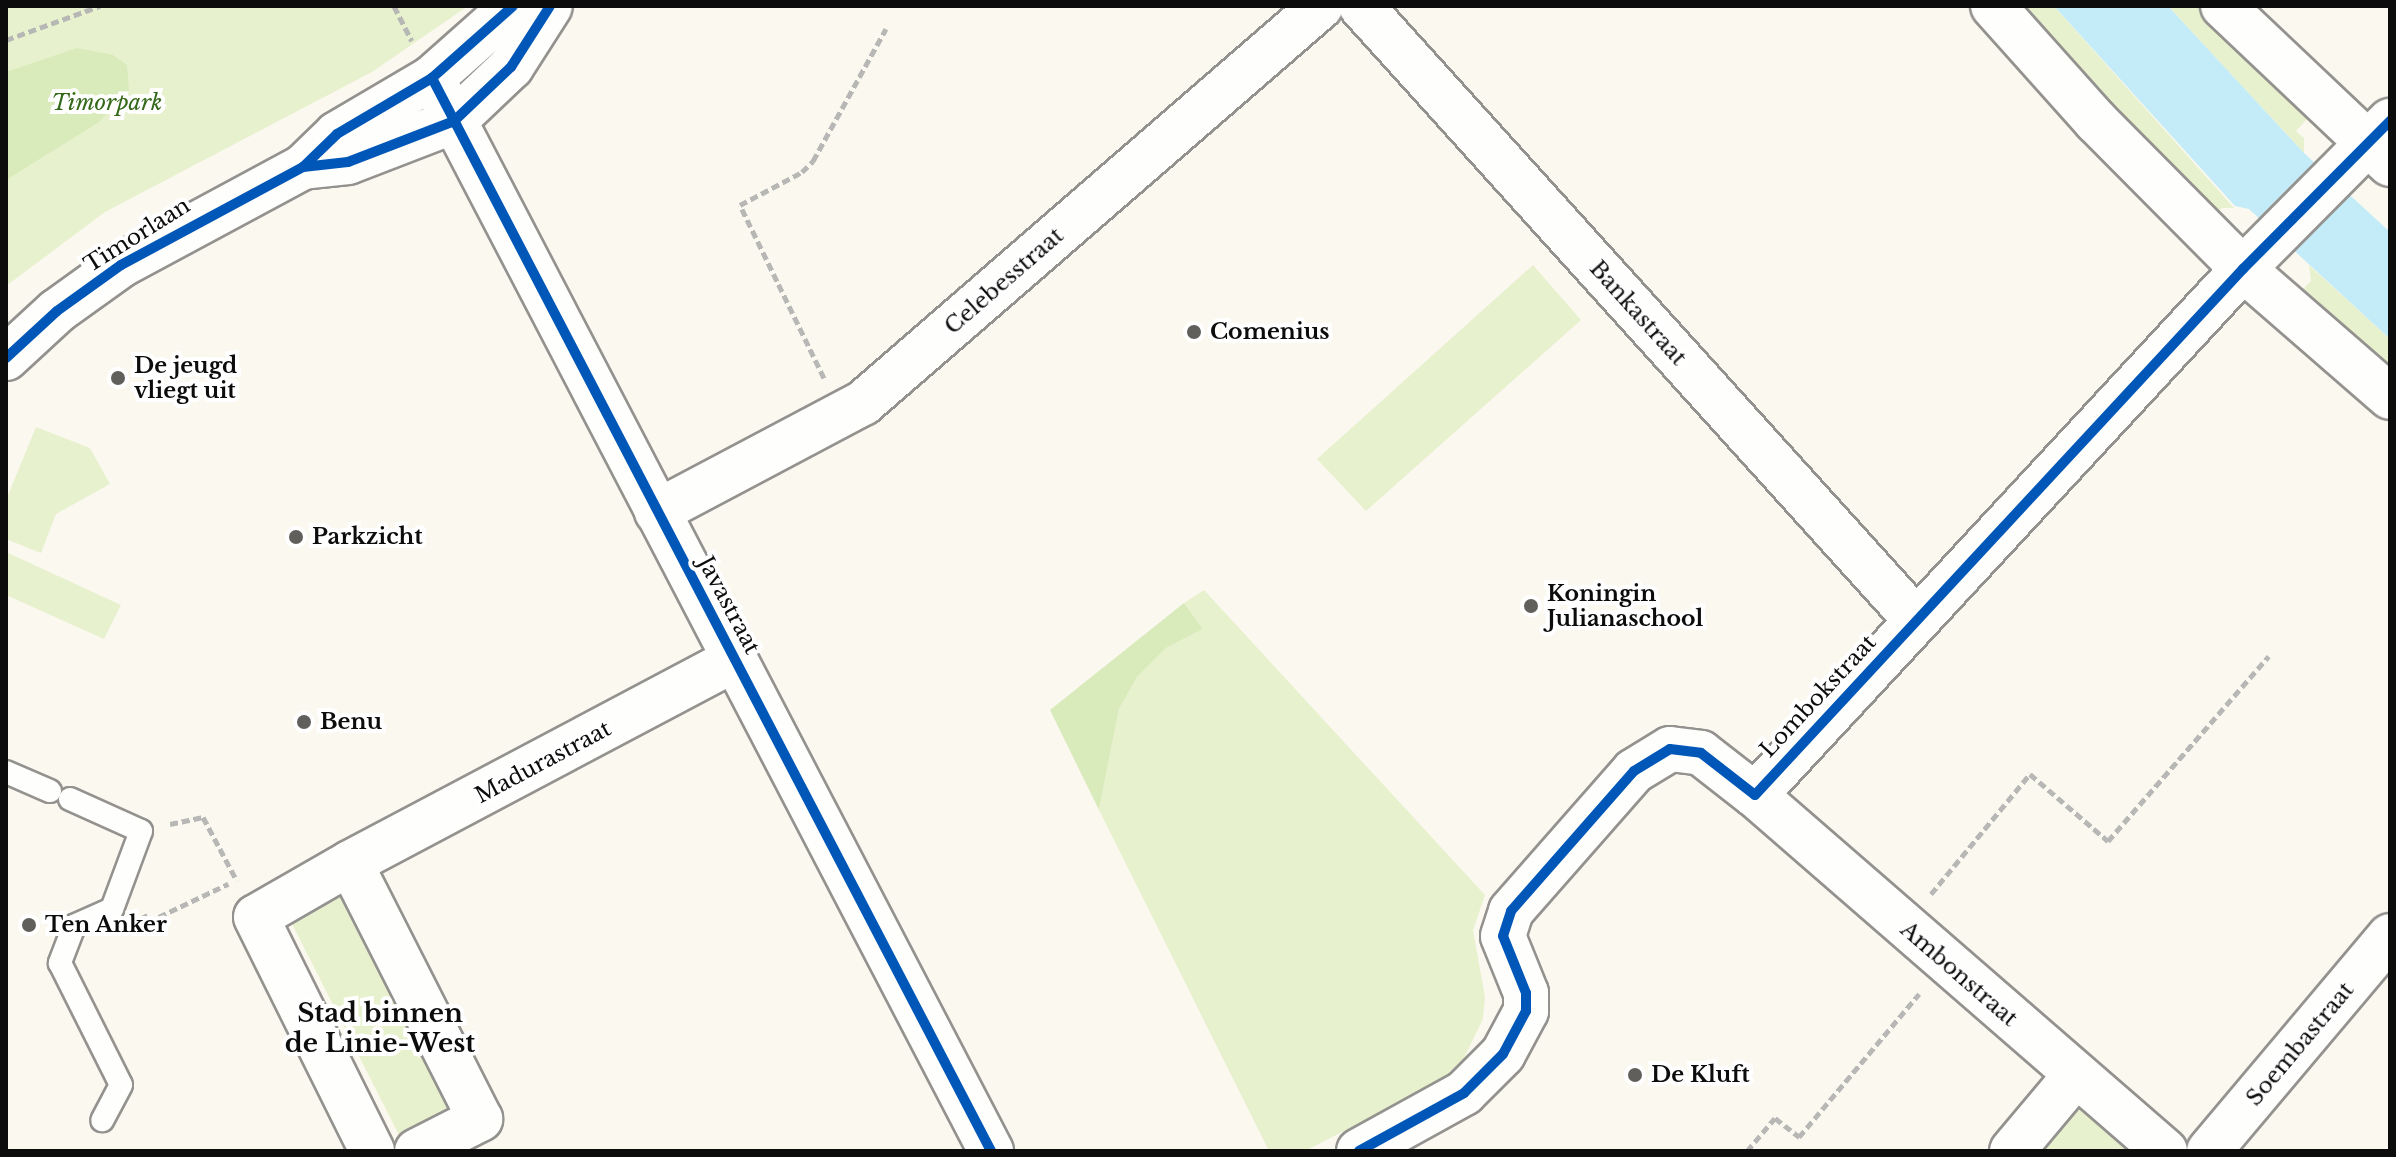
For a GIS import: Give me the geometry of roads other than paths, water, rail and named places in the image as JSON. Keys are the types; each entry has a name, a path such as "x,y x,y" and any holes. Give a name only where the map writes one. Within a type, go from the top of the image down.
{"street":[{"name":"Timorlaan","path":"6,358 57,311 121,265 303,167 337,134 432,78 513,6"},
{"name":"Timorlaan","path":"303,167 348,162 454,121 511,67 550,6"},
{"name":"Celebesstraat","path":"657,512 863,403 1321,6"},
{"name":"Bankastraat","path":"1361,6 1916,620"},
{"path":"1993,6 2096,121 2252,260 2390,397"},
{"path":"2223,6 2372,151"},
{"name":"Javastraat","path":"432,78 991,1151"},
{"name":"Lombokstraat","path":"1755,795 2252,260 2372,151"},
{"name":"Madurastraat","path":"372,1151 246,898 350,863 735,659"},
{"path":"1359,1151 1464,1093 1503,1054 1526,1011 1526,993 1503,936 1511,911 1634,771 1670,749 1701,753 1755,795"},
{"name":"Ambonstraat","path":"1755,795 2165,1151"},
{"path":"350,863 480,1119 417,1151"},
{"name":"Soembastraat","path":"2209,1151 2390,936"},
{"path":"2012,1151 2075,1076"}],"lane":[{"path":"6,772 141,831 112,909 74,926 60,963 121,1085 102,1120"}],"water":[{"path":"2054,6 2168,6 2304,153 2390,232 2390,339 2249,209 2235,206"}],"place":[{"name":"Comenius","path":"1194,332"},
{"name":"De jeugd vliegt uit","path":"118,378"},
{"name":"Parkzicht","path":"296,537"},
{"name":"Koningin Julianaschool","path":"1531,606"},
{"name":"Benu","path":"304,722"},
{"name":"Ten Anker","path":"29,925"},
{"name":"De Kluft","path":"1635,1075"}],"district":[{"name":"Stad binnen de Linie-West","path":"380,1029"}],"park label":[{"name":"Timorpark","path":"107,103"}]}
